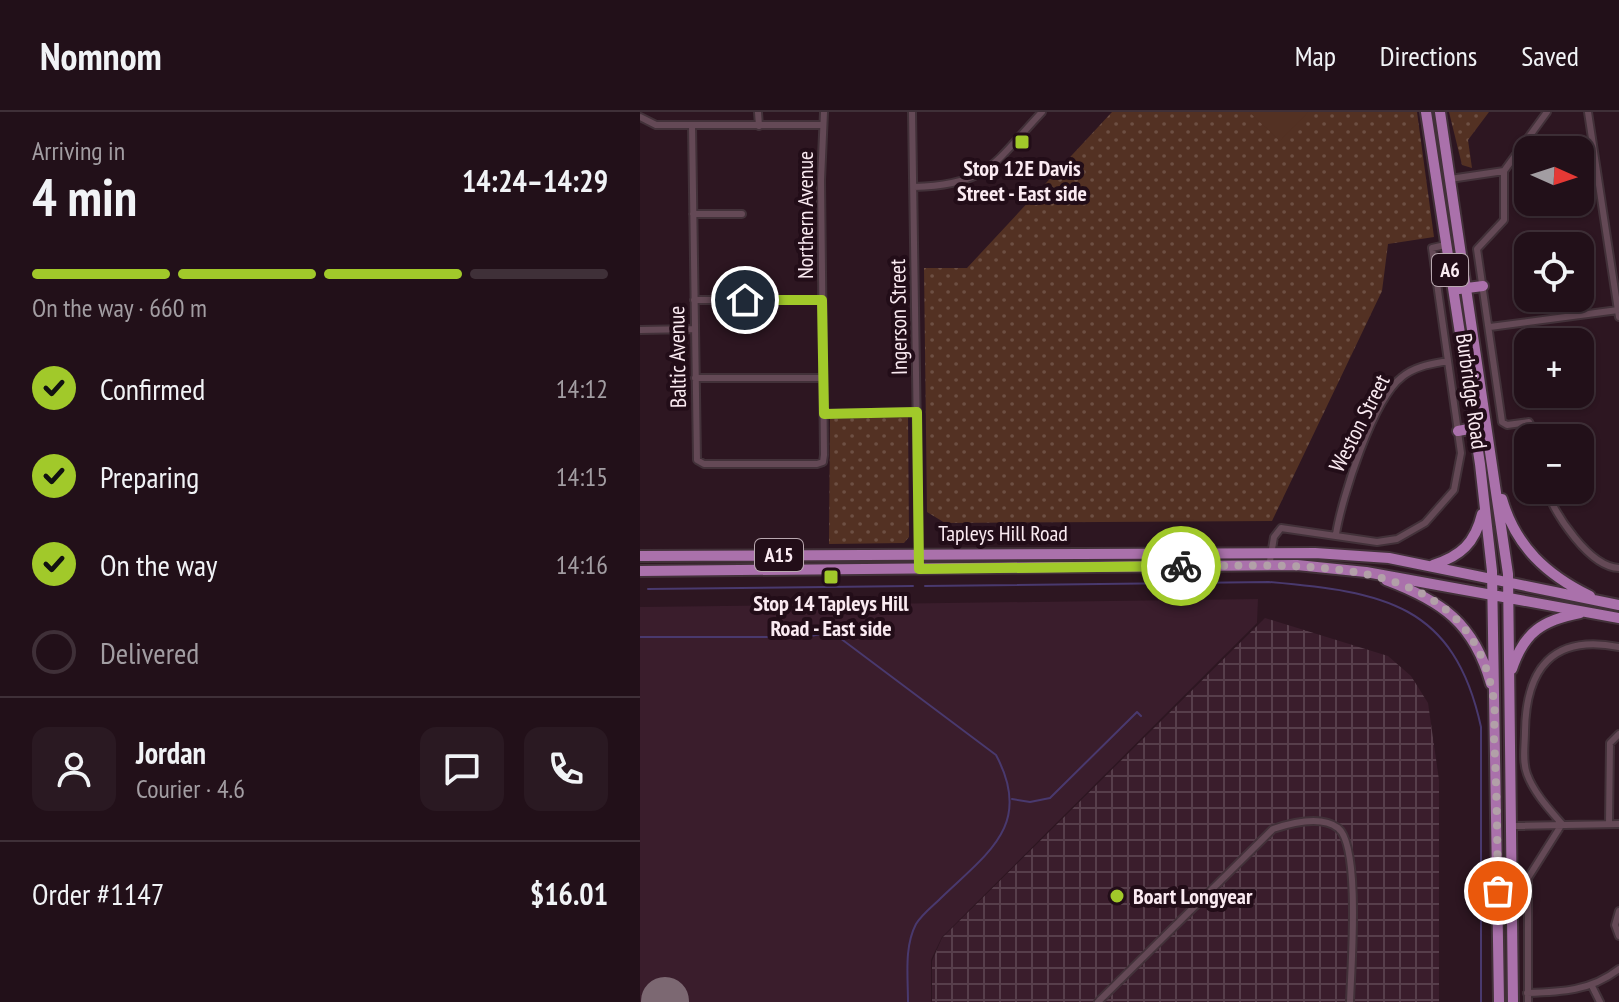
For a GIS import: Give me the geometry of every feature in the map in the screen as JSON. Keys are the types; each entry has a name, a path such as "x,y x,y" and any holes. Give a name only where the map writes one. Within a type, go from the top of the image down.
{"main road":[{"name":"Burbridge Road","path":"1426,112 1485,504 1492,578"},
{"name":"Burbridge Road","path":"1440,112 1508,581"},
{"path":"1453,290 1483,286"},
{"path":"1458,431 1474,428"},
{"path":"1494,483 1512,526 1529,553 1554,576 1605,602"},
{"path":"1431,566 1452,559 1468,546 1477,533 1485,504"},
{"path":"640,548 659,556"},
{"name":"Tapleys Hill Road","path":"640,556 1270,552 1373,556 1619,605"},
{"name":"Tapleys Hill Road","path":"640,571 1269,567 1366,572 1619,618"},
{"path":"1366,572 1423,594 1461,624 1479,651 1494,698"},
{"name":"A6","path":"1492,578 1499,1002"},
{"name":"A6","path":"1508,581 1513,1002"},
{"path":"1509,677 1520,647 1532,631 1556,617 1586,612"},
{"path":"1497,803 1510,826 1497,839"}],"street":[{"path":"758,112 759,126"},
{"name":"Northern Avenue","path":"823,462 824,112"},
{"name":"Ingerson Street","path":"912,112 919,569"},
{"path":"914,187 950,186 972,180 989,168 1042,112"},
{"path":"1530,424 1502,422 1478,245 1497,231 1504,220 1504,171 1547,112"},
{"path":"1588,112 1619,317"},
{"path":"641,116 656,125 823,125"},
{"name":"Baltic Avenue","path":"692,125 697,460 704,464 823,462"},
{"path":"1450,179 1504,171"},
{"path":"693,214 742,214"},
{"name":"Burbridge Road","path":"1336,534 1363,540 1397,539 1425,523 1454,490 1461,465 1458,431 1432,248 1445,245"},
{"path":"694,300 822,300"},
{"path":"1490,327 1618,310"},
{"path":"640,330 694,329"},
{"name":"Weston Street","path":"1336,534 1353,465 1395,383 1415,369 1448,361"},
{"path":"695,378 823,378"},
{"path":"824,414 917,412"},
{"path":"1554,504 1566,526 1599,562 1619,568"},
{"path":"1269,567 1276,530 1336,534"},
{"path":"1562,824 1533,788 1526,771 1526,702 1534,677 1545,662 1566,648 1588,644 1619,647"},
{"path":"1609,824 1610,743 1619,734"},
{"path":"1098,1002 1273,829 1289,824 1327,821 1339,829 1352,852 1350,1002"},
{"path":"1528,1002 1528,878 1562,824"},
{"path":"1510,826 1619,824"},
{"path":"1619,911 1615,925 1619,936"},
{"path":"1527,993 1564,992 1592,986 1619,969"},
{"path":"1592,986 1600,1002"}],"shaded area":[{"path":"1112,112 1417,112 1434,237 1388,244 1382,291 1272,521 945,523 927,512 924,268 967,268"},
{"path":"1249,112 1308,112 1280,141"},
{"path":"1449,112 1489,112 1468,140 1472,168 1462,165"},
{"path":"908,415 909,537 904,543 829,544 830,417"},
{"path":"1258,599 1257,623 942,937 931,960 931,1002 640,1002 640,607"},
{"path":"1265,618 1388,656 1411,676 1428,703 1439,780 1439,1002 932,1002 932,961 942,938"}],"waterway":[{"path":"925,586 1269,582 1346,591 1379,600 1408,612 1432,629 1453,653 1469,686 1481,727 1481,1002"},
{"path":"648,589 913,586"},
{"path":"640,637 805,637 832,632 996,755 1006,779 1010,800 1008,818 989,850 916,924 908,952 908,1002"},
{"path":"1012,799 1030,802 1050,798 1137,712 1141,716"}],"way so far":[{"path":"1181,566 1297,565 1366,572 1423,594 1461,624 1479,651 1494,698 1498,891"}],"place":[{"name":"Stop 12E Davis Street - East side","path":"1022,142"},
{"name":"Stop 14 Tapleys Hill Road - East side","path":"831,577"},
{"name":"Boart Longyear","path":"1117,896"}],"route":[{"path":"745,300 822,300 824,414 917,412 919,569 1181,566"}]}
